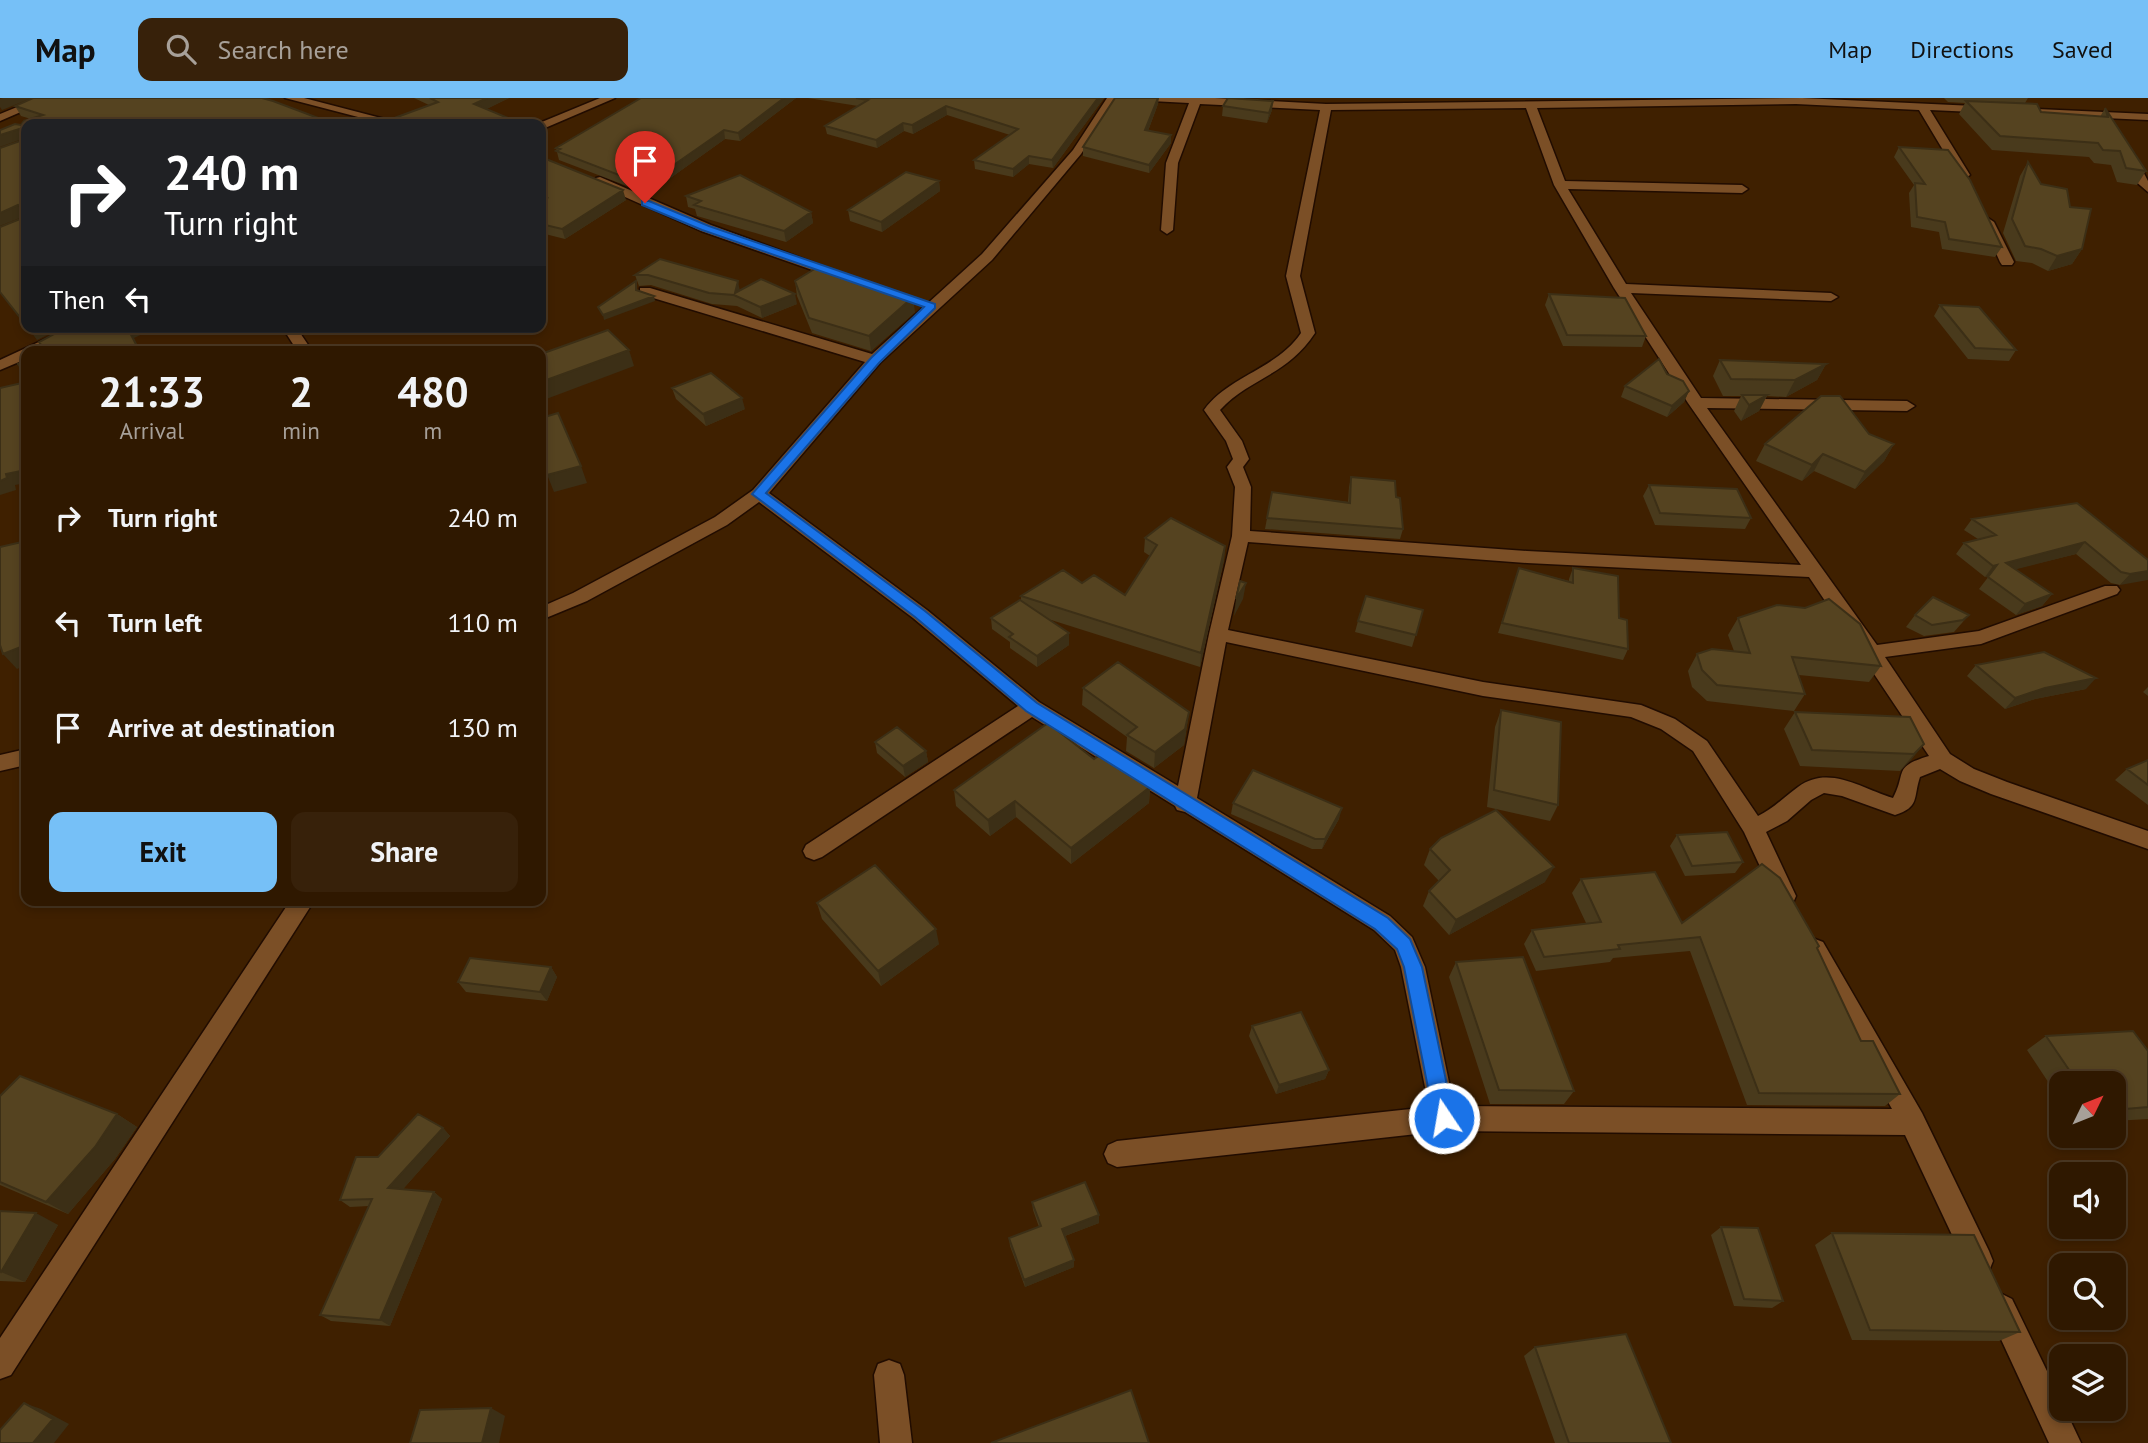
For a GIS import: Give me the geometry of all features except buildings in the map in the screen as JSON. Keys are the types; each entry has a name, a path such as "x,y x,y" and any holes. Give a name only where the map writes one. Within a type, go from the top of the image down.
{"street":[{"path":"0,118 48,98"},
{"path":"290,98 312,99 381,119"},
{"path":"546,124 610,98"},
{"path":"546,612 580,597 722,521 759,494 925,304 987,257 1077,152 1112,98"},
{"path":"1151,98 1326,107 1450,102 1531,106 1642,99 1795,99 1858,101 1923,108 2036,111 2108,120 2148,117"},
{"path":"2025,98 2036,111"},
{"path":"2090,98 2108,120"},
{"path":"1167,230 1172,163 1195,102"},
{"path":"1531,106 1560,185 1621,288 1696,403 1872,652 1943,760 1967,775 1999,788 2148,840"},
{"path":"1185,804 1218,634 1241,536 1243,487 1235,467 1241,459 1234,441 1212,410 1221,400 1283,361 1303,342 1308,333 1293,276 1326,107"},
{"path":"1923,108 1973,189"},
{"path":"0,118 18,126"},
{"path":"2125,148 2140,180 2148,188"},
{"path":"590,177 706,228 856,280"},
{"path":"1560,185 1742,189"},
{"path":"1984,213 2007,262"},
{"path":"1621,288 1831,297"},
{"path":"645,291 875,360"},
{"path":"43,346 71,333"},
{"path":"65,336 73,346"},
{"path":"0,366 21,356"},
{"path":"1696,403 1907,406"},
{"path":"759,494 920,614 1032,707 1185,804 1382,923 1404,944 1413,967 1444,1118"},
{"path":"1241,536 1356,547 1602,562 1814,571"},
{"path":"1872,652 1981,637 2111,590"},
{"path":"1218,634 1483,689 1634,710 1668,724 1700,746 1754,828 1771,870 1913,1122 2065,1443"},
{"path":"814,852 1032,707"},
{"path":"0,763 21,758"},
{"path":"1754,828 1781,814 1808,789 1823,785 1844,788 1877,803 1895,807 1905,801 1906,779 1913,770 1943,760"},
{"path":"0,1364 300,906"},
{"path":"1117,1154 1444,1118 1913,1122"},
{"path":"889,1375 896,1443"}],"route":[{"path":"645,203 706,228 931,306 875,360 759,494 920,614 1032,707 1185,804 1382,923 1404,944 1413,967 1444,1118"}]}
